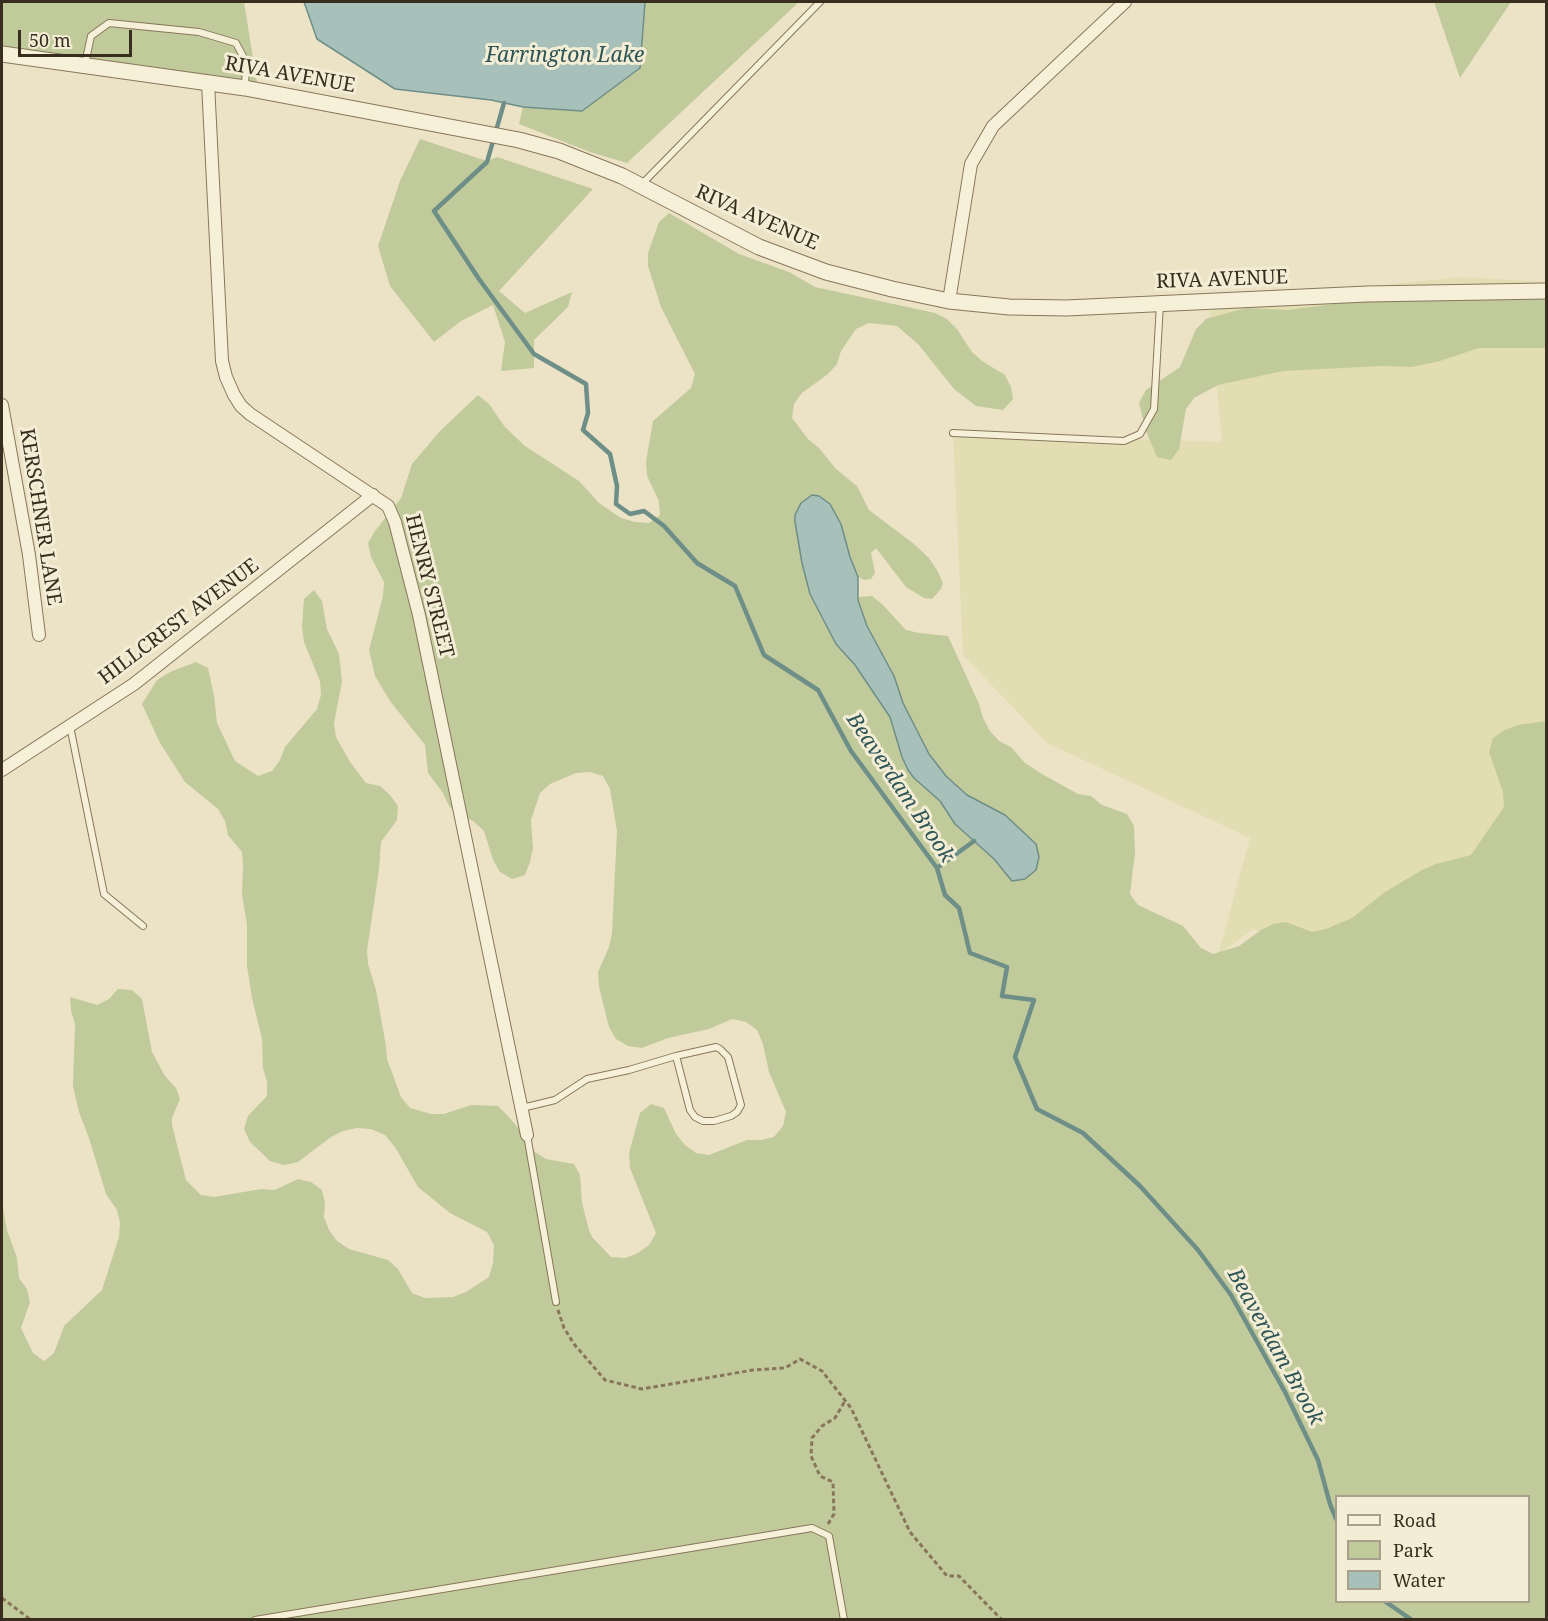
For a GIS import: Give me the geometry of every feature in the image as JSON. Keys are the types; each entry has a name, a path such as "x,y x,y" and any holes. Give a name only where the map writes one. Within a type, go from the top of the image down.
{"street":[{"path":"949,301 971,164 993,126 1125,2"},
{"name":"RIVA AVENUE","path":"2,54 244,88 485,132 559,151 601,166 770,251 826,272 949,301 1009,307 1066,308 1160,303 1221,303 1379,294 1546,291"},
{"name":"HENRY STREET","path":"208,83 222,361 226,377 241,406 250,414 388,506 396,522 419,615 527,1135"},
{"name":"KERSCHNER LANE","path":"2,405 29,555 39,635"},
{"name":"HILLCREST AVENUE","path":"2,770 134,684 373,495"}],"lane":[{"path":"640,185 820,2"},
{"path":"85,65 91,36 110,23 199,32 236,43 246,62 244,88"},
{"path":"953,433 1124,441 1140,434 1154,409 1160,303"},
{"path":"70,726 104,894 143,926"},
{"path":"522,1108 555,1100 586,1079 629,1070 676,1056 711,1047 720,1049 728,1057 741,1105 737,1112 714,1121 704,1121 695,1117 690,1110 676,1056"},
{"path":"527,1135 556,1302"},
{"path":"255,1620 812,1528 829,1536 844,1620"}],"path":[{"path":"556,1302 564,1328 574,1344 605,1380 642,1389 753,1370 784,1368 800,1359 822,1371 851,1408 910,1532 947,1576 959,1576 1002,1620"},
{"path":"822,1533 834,1514 833,1482 820,1476 811,1456 812,1438 822,1426 835,1418 845,1401"},
{"path":"2,1598 31,1620"}],"shaded area":[{"path":"1461,277 1546,282 1546,727 1513,852 1323,958 1253,929 1218,955 1250,838 1047,743 963,655 953,433 1222,442 1209,303"}],"green space":[{"path":"2,2 244,2 257,83 2,52"},
{"path":"645,2 799,2 627,163 590,152 519,124 523,107 582,111 639,68"},
{"path":"1434,2 1511,2 1460,78"},
{"path":"420,139 487,161 497,157 593,189 499,291 525,313 572,292 568,307 534,340 534,368 501,371 505,342 493,305 461,321 434,342 390,286 378,246 400,181"},
{"path":"669,213 739,254 789,272 815,287 935,313 947,319 957,329 972,352 982,361 1005,375 1011,387 1013,399 1003,410 976,406 954,389 918,344 897,326 869,323 856,329 841,351 837,364 828,374 802,393 794,404 792,418 836,469 857,486 869,510 914,544 929,558 937,570 943,583 941,589 932,599 924,598 906,587 876,548 871,553 875,573 871,579 864,580 858,577 841,524 802,563 810,594 836,644 855,665 890,717 902,757 945,806 955,824 994,859 1012,880 1036,844 1005,815 967,795 946,776 929,754 903,703 894,676 867,626 858,597 872,596 906,630 948,636 979,704 983,718 999,741 1011,747 1025,763 1042,774 1078,794 1091,796 1102,805 1127,814 1134,826 1135,853 1130,894 1138,905 1183,926 1201,948 1213,954 1239,946 1273,924 1286,922 1312,932 1326,929 1352,918 1385,892 1422,870 1471,855 1504,807 1503,792 1489,752 1493,738 1518,725 1546,721 1546,1619 2,1619 2,1202 7,1230 17,1258 19,1278 27,1289 30,1302 21,1328 33,1353 44,1361 54,1353 64,1326 102,1290 119,1237 120,1223 117,1210 106,1194 79,1112 73,1086 75,1024 70,997 97,1005 109,999 118,989 132,990 142,999 152,1052 165,1076 176,1088 180,1099 172,1118 172,1125 186,1180 201,1195 214,1197 261,1189 275,1190 298,1179 311,1182 322,1190 325,1203 324,1217 337,1241 349,1249 388,1260 398,1269 412,1293 425,1298 453,1297 466,1292 489,1277 493,1263 494,1245 487,1232 450,1213 418,1187 395,1147 385,1135 371,1129 357,1128 343,1131 331,1137 298,1162 284,1165 270,1161 250,1142 244,1129 248,1116 267,1096 267,1082 263,1068 262,1039 247,966 247,924 242,895 242,852 228,835 225,821 218,809 185,782 160,743 142,704 157,680 170,672 196,662 208,668 217,723 235,761 258,776 272,771 285,747 317,709 321,695 320,681 304,642 302,627 304,599 314,590 322,601 327,629 339,654 342,682 334,723 336,737 350,762 366,783 380,786 398,806 397,820 381,842 367,950 387,1059 401,1097 410,1108 431,1114 444,1114 471,1105 498,1106 519,1129 525,1142 535,1152 546,1159 574,1164 580,1175 582,1203 589,1230 592,1237 611,1257 625,1258 638,1253 649,1245 656,1233 630,1168 629,1153 640,1113 651,1104 664,1108 676,1134 696,1153 709,1155 747,1140 774,1137 783,1126 786,1112 769,1072 763,1044 757,1030 746,1022 732,1019 709,1029 668,1038 642,1048 628,1046 616,1039 609,1027 599,987 598,972 609,947 612,933 617,831 610,789 603,776 590,772 576,773 550,784 540,793 531,820 533,848 530,862 525,875 512,879 500,872 493,860 484,831 449,806 443,793 428,773 425,745 390,701 375,676 369,650 383,596 384,582 371,557 368,543 401,498 412,464 440,431 478,395 489,404 505,427 525,446 579,481 599,503 621,518 649,523 660,515 659,501 647,476 646,462 653,421 691,388 695,374 661,307 648,266 648,253 659,222"},
{"path":"1546,296 1546,348 1479,348 1440,361 1412,367 1383,366 1283,371 1218,385 1194,398 1186,409 1179,449 1171,460 1157,457 1146,431 1139,403 1146,390 1180,367 1196,329 1206,319 1246,308 1288,310 1358,301"}],"water":[{"name":"Farrington Lake","path":"304,2 645,2 640,68 582,111 523,107 491,100 395,89 317,39"},
{"path":"812,495 819,496 830,504 841,524 858,577 858,600 867,626 894,676 903,703 929,754 946,776 967,795 1005,815 1036,844 1039,857 1036,870 1025,879 1012,881 994,859 955,824 940,801 914,778 902,757 890,717 855,665 836,644 810,594 795,522 795,515 801,503"}],"waterway":[{"name":"Beaverdam Brook","path":"504,103 487,162 434,211 479,279 534,354 586,384 588,413 583,430 610,454 617,486 616,504 630,514 644,511 664,526 697,563 735,586 764,655 818,690 851,751 937,868 945,895 959,908 970,953 1007,967 1002,996 1034,1000 1015,1057 1037,1109 1083,1133 1140,1186 1198,1250 1231,1295 1285,1392 1318,1460 1335,1516"},
{"path":"937,868 974,841"},
{"name":"Beaverdam Brook","path":"1387,1603 1412,1620"}]}
